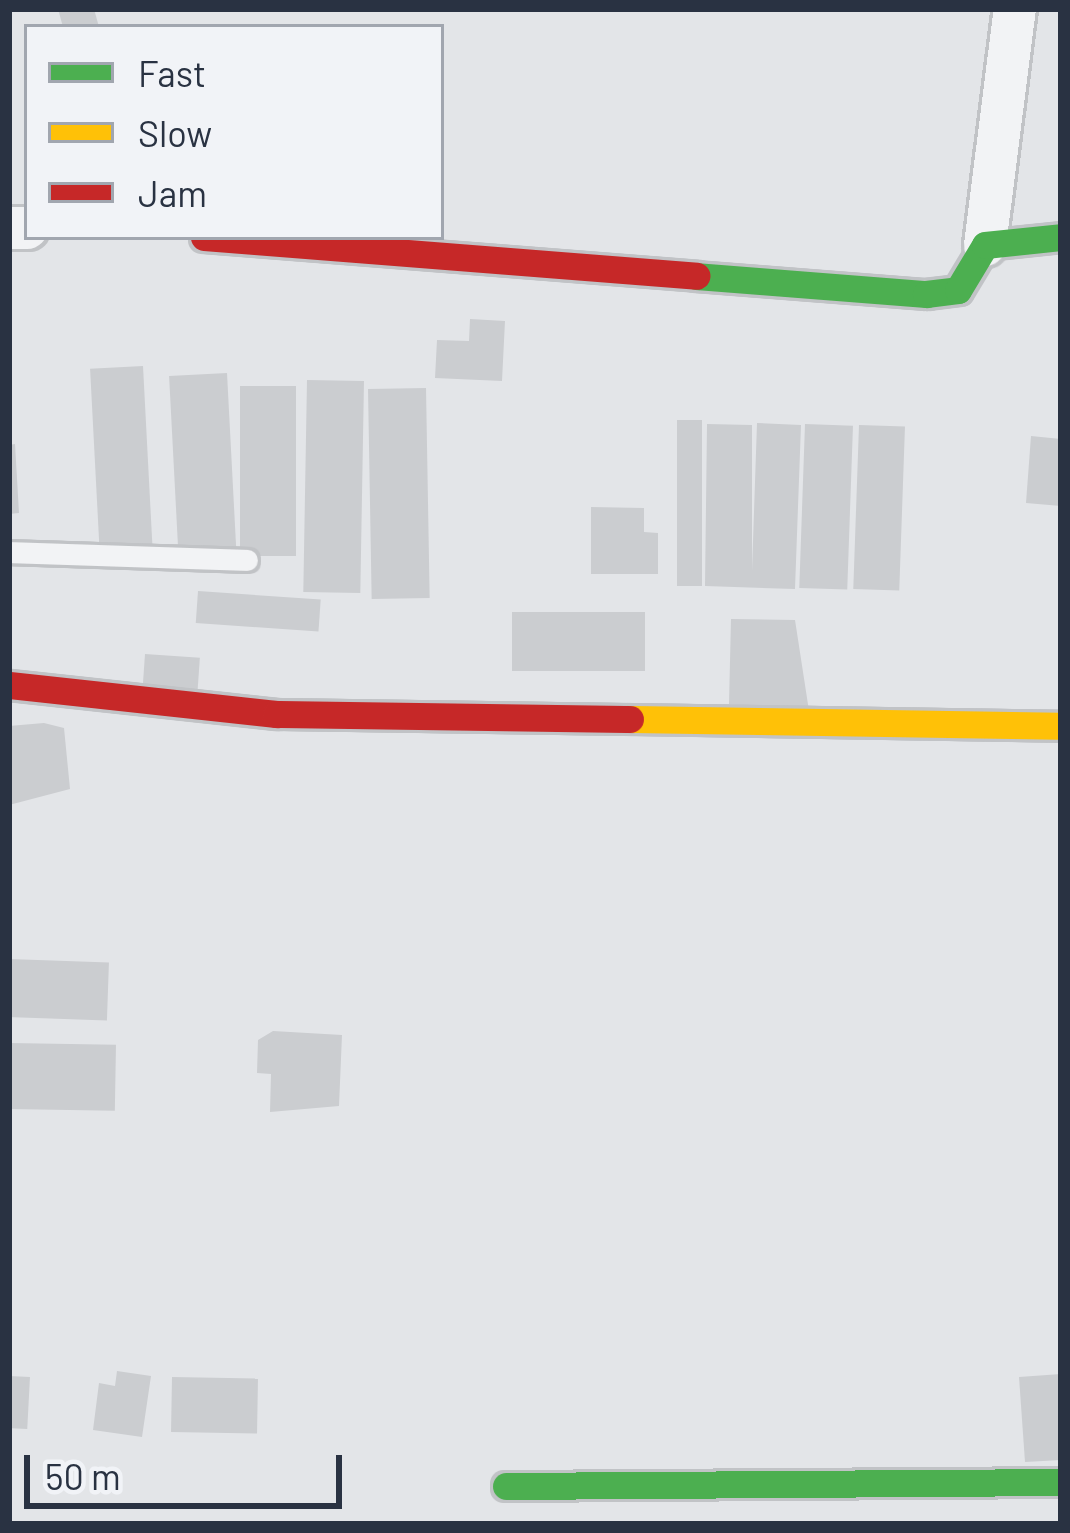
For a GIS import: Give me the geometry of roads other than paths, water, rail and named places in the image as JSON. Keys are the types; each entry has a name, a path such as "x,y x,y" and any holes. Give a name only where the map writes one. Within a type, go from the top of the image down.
{"street":[{"path":"243,240 926,293 958,290 985,245 1015,9"},
{"path":"985,245 1061,238"},
{"path":"9,685 276,714 1061,726"},
{"path":"506,1486 1061,1482"}],"lane":[{"path":"9,552 247,560"}]}
